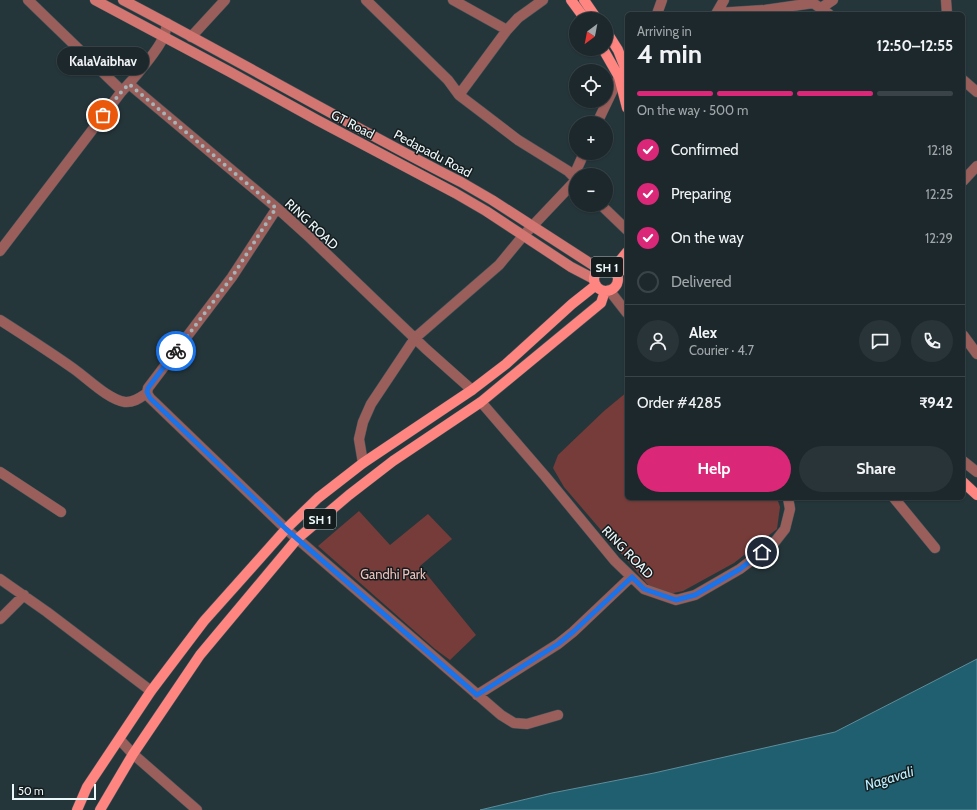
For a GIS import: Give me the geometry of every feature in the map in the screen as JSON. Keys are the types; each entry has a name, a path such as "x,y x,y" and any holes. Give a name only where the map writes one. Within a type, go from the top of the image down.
{"main road":[{"name":"GT Road","path":"96,0 455,193 486,211 595,282"},
{"name":"Pedapadu Road","path":"123,0 192,36 257,74 461,182 599,269"},
{"path":"572,0 580,12"},
{"path":"584,0 593,12"},
{"path":"613,42 618,50 624,71 625,83"},
{"path":"610,56 624,71"},
{"name":"SH 1","path":"615,281 608,267 599,269 595,275 595,282 599,288 615,281 625,257"},
{"name":"SH 1","path":"100,810 133,754 200,655 297,538 368,480 481,402 601,303 625,267"},
{"path":"615,281 625,286"},
{"name":"SH 1","path":"77,810 87,787 120,740 151,691 204,621 286,529 318,498 363,463 472,390 506,364 595,282"},
{"path":"965,484 977,495"}],"street":[{"name":"RING ROAD","path":"28,0 126,87 276,208 308,236 472,390"},
{"path":"192,36 225,0"},
{"path":"366,0 448,80 459,95 518,140 569,172"},
{"path":"453,0 507,30"},
{"path":"459,95 507,30 518,18 543,0"},
{"path":"658,12 662,0"},
{"path":"718,12 724,0"},
{"path":"733,12 818,6 833,0"},
{"path":"946,0 948,12"},
{"path":"0,251 164,36 166,23"},
{"path":"601,116 624,71"},
{"path":"965,82 977,92"},
{"path":"965,179 977,166"},
{"path":"363,463 359,439 363,422 370,404 415,338 498,264 569,187"},
{"path":"0,320 74,368 111,397 128,403 135,401 147,392 150,384 232,277 276,208"},
{"path":"608,212 625,228"},
{"path":"615,281 625,308"},
{"path":"965,338 977,354"},
{"path":"147,392 156,404 286,529 501,716 514,723 527,724 558,715"},
{"name":"RING ROAD","path":"481,402 540,470 615,561 644,589 676,600 695,595 740,569 774,543 785,529 790,509 788,500"},
{"path":"965,463 977,472"},
{"path":"0,472 61,512"},
{"path":"896,500 935,548"},
{"path":"477,695 558,644 632,577"},
{"path":"0,579 151,691"},
{"path":"0,619 24,596"},
{"path":"120,740 133,754 195,809"}],"green space":[{"path":"625,394 625,500 778,500 780,507 777,529 734,563 683,591 669,594 649,586 564,487 553,468 558,455 604,411"},
{"name":"Gandhi Park","path":"359,511 390,545 428,514 452,539 420,566 476,635 450,660 435,649 318,546"}],"water":[{"name":"Nagavali","path":"977,659 977,810 480,810 552,793 654,773 835,732"}],"way so far":[{"path":"103,115 129,84 276,208 232,277 210,304 176,351"}],"place":[{"name":"KalaVaibhav","path":"103,115"}],"route":[{"path":"176,351 148,388 147,392 150,398 286,529 477,695 558,644 632,577 644,589 676,600 695,595 740,569 762,552"}]}
